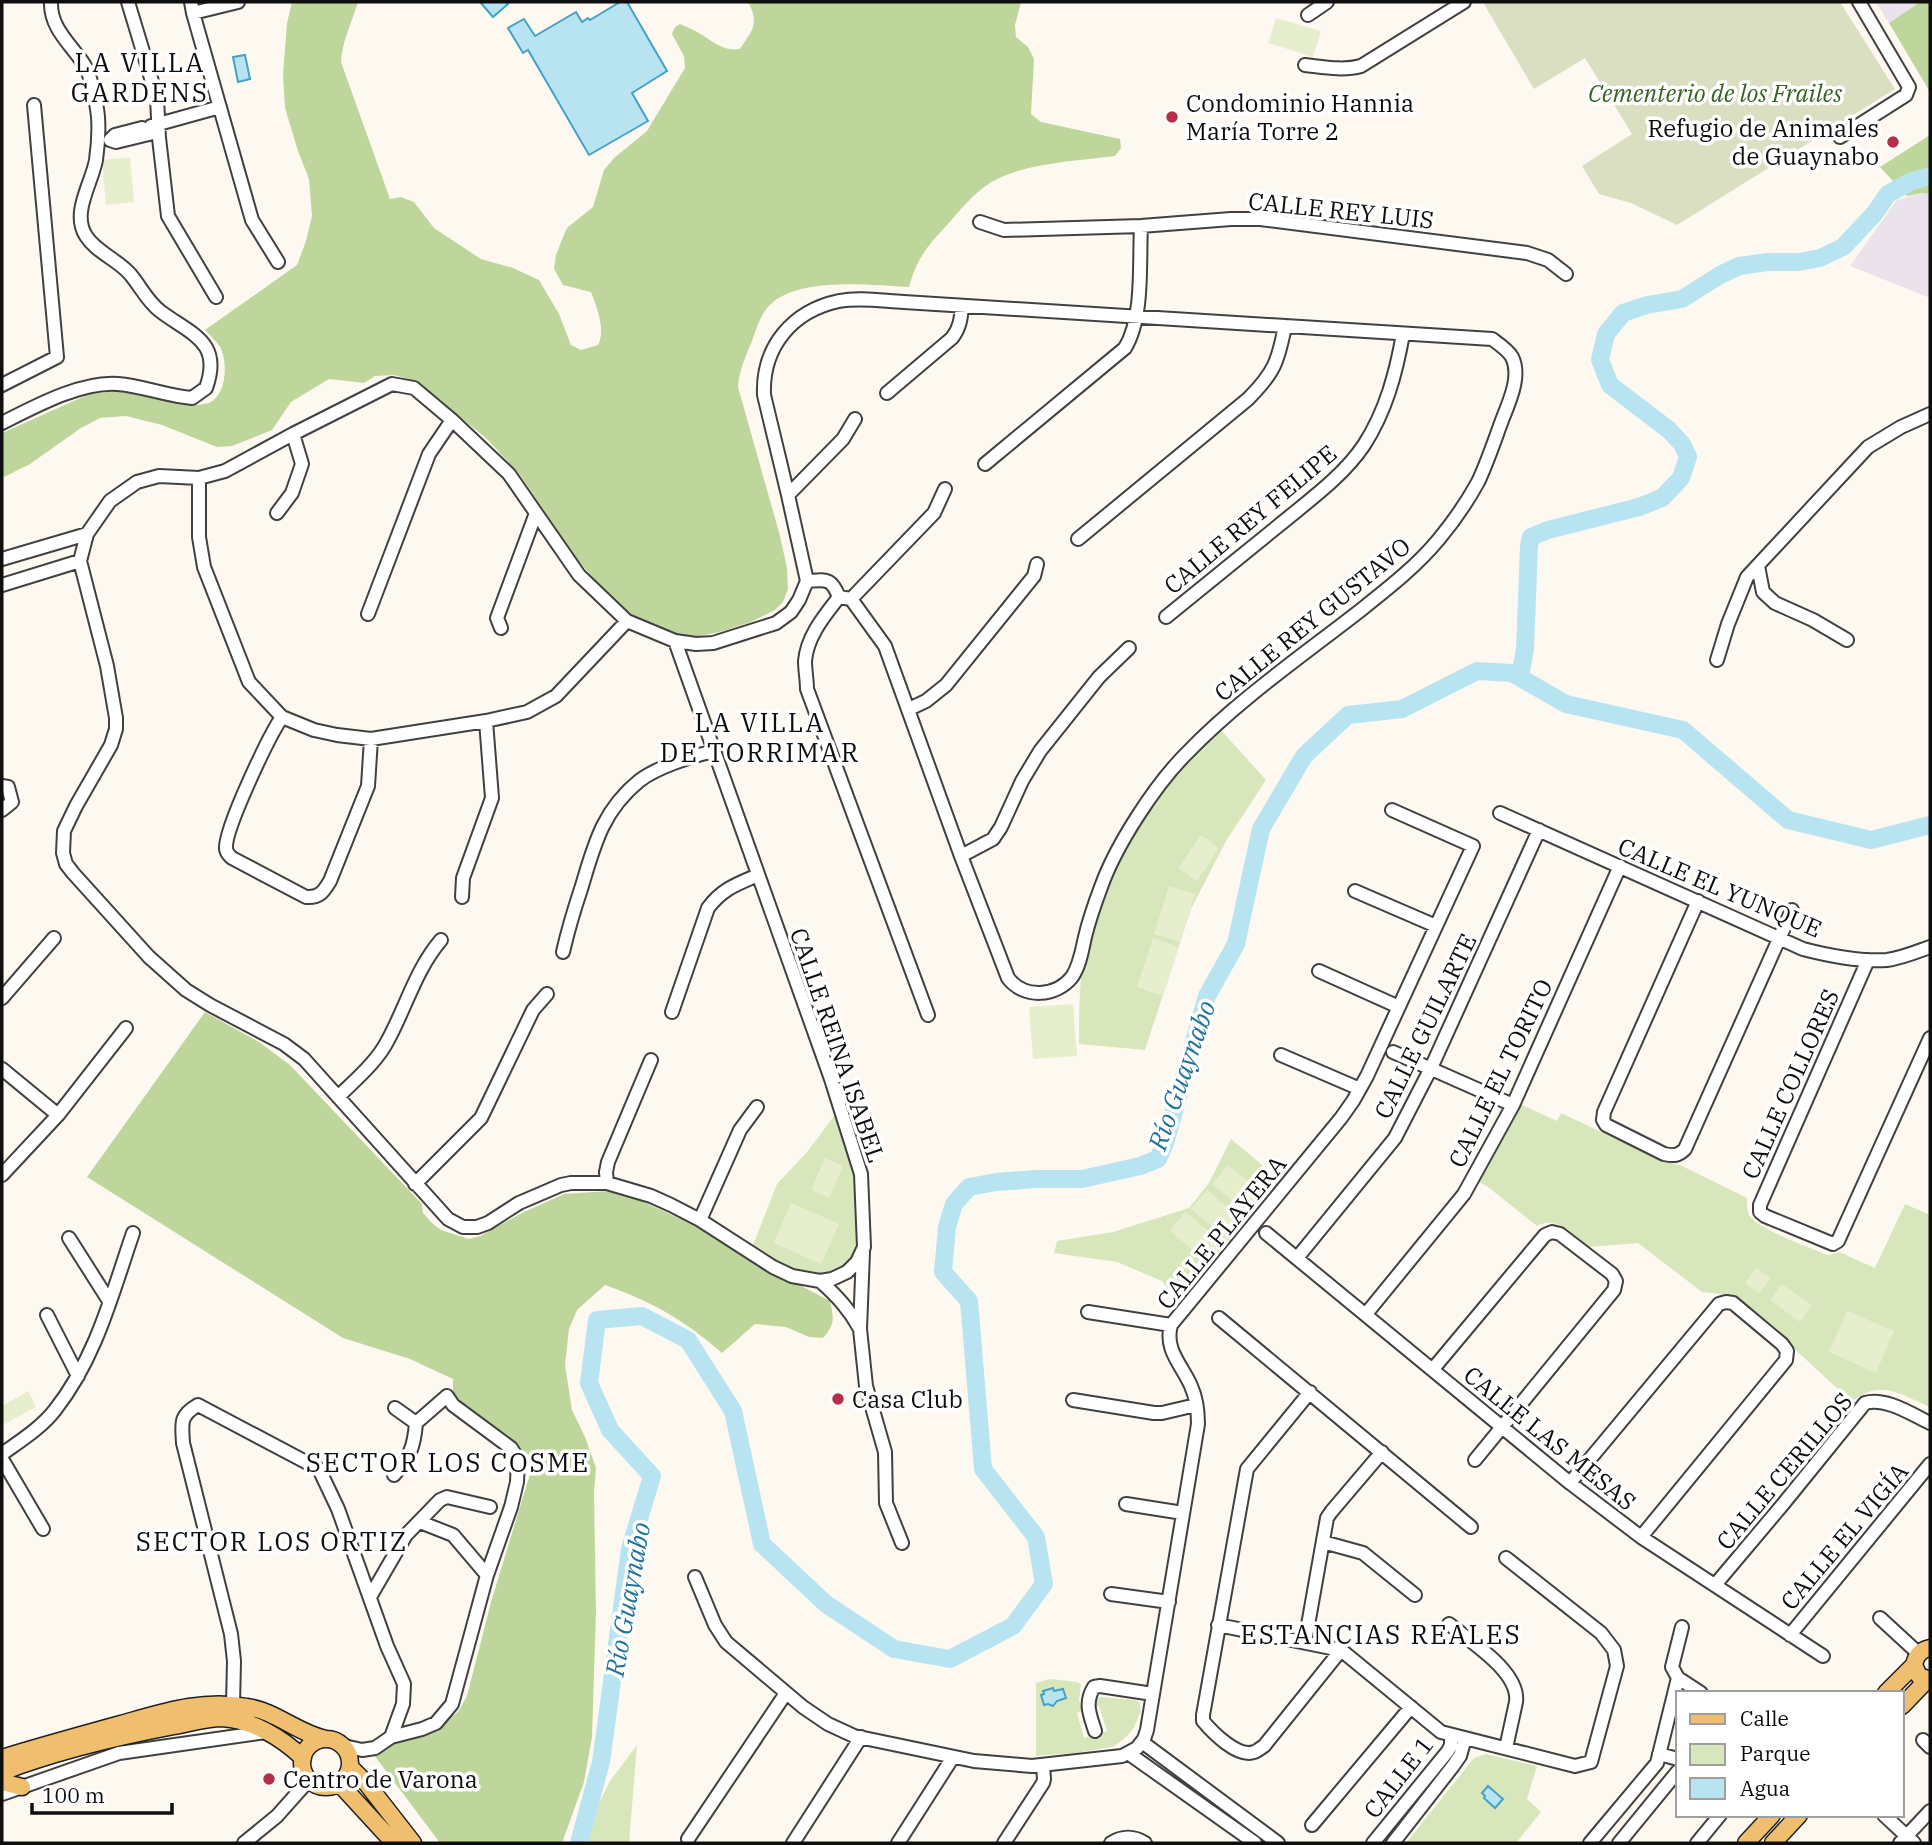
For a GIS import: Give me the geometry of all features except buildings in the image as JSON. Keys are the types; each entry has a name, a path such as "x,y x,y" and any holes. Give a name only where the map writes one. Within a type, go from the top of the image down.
{"main road":[{"path":"1904,1704 1929,1680 1919,1676 1924,1652"},
{"path":"1888,1691 1924,1652"},
{"path":"2,1758 174,1710 204,1704 233,1704 261,1710 312,1736 327,1739 336,1741 344,1746 349,1757 349,1772 339,1783 326,1787 317,1786 309,1780 304,1772 303,1758 309,1746 327,1739"},
{"path":"2,1772 110,1740 222,1718 267,1732 281,1739 303,1758"},
{"path":"350,1767 414,1843"},
{"path":"2,1782 22,1787"},
{"path":"339,1783 394,1843"},
{"path":"1746,1843 1770,1817"},
{"path":"1773,1843 1797,1817"}],"street":[{"path":"2,423 88,387 108,383 121,384 192,398 206,388 209,380 210,357 206,346 188,328 152,304 130,273 87,238 82,228 80,209 104,141 86,68 59,32 52,17 51,2"},
{"path":"128,2 157,98 152,126 168,216 216,297"},
{"path":"238,2 192,7 252,220 278,262"},
{"path":"1308,15 1327,2"},
{"path":"1305,65 1353,69 1361,66 1464,2"},
{"path":"1840,137 1906,95 1909,87 1859,2"},
{"path":"2,385 57,357 34,106"},
{"path":"104,141 115,135 219,107"},
{"name":"CALLE REY LUIS","path":"980,222 1004,230 1260,219 1527,253 1548,260 1566,274"},
{"path":"985,464 1119,354 1130,340 1137,316 1141,226"},
{"name":"CALLE REY GUSTAVO","path":"840,301 892,301 1137,316 1492,339 1511,356 1516,377 1478,481 1463,507 1438,540 1397,581 1209,730 1179,761 1142,810 1112,862 1098,895 1073,976 1047,993 1023,990 1013,985 1008,978 885,646 834,585 828,581 807,581 764,395 764,381 769,357 786,330 800,317 840,301"},
{"path":"887,393 952,338 958,331 962,306"},
{"path":"1078,539 1261,386 1273,369 1285,326"},
{"name":"CALLE REY FELIPE","path":"1166,617 1346,468 1363,445 1384,405 1395,375 1403,334"},
{"path":"807,581 791,612 776,623 713,643 675,641 627,621 579,575 509,474 414,388 392,384 225,471 199,478 159,476 136,482 110,501 87,534 74,563 107,666 116,729 111,745 64,831 63,853 66,864 73,873 149,957 186,990 295,1051 317,1072 447,1219 463,1227 477,1227 519,1203 561,1185 607,1183 651,1196 701,1220 792,1276 820,1281 832,1279 847,1272 857,1262 864,1247"},
{"path":"1717,660 1747,577 1868,447 1900,427 1930,414"},
{"path":"789,495 843,439 855,419"},
{"path":"368,614 429,454 452,420"},
{"path":"277,513 292,493 302,464 293,434"},
{"path":"199,478 199,537 204,567 249,682 282,717 314,730 337,736 371,739 527,712 556,696 627,621"},
{"path":"928,1015 807,689 805,660 820,621 934,513 945,489"},
{"path":"501,628 497,618 536,513"},
{"path":"2,559 87,534"},
{"path":"2,585 74,563"},
{"path":"909,709 926,701 946,684 1034,576 1037,564"},
{"path":"1758,566 1763,592 1775,603 1813,620 1847,640"},
{"name":"CALLE REINA ISABEL","path":"675,641 831,1079 861,1174 864,1247 860,1329 866,1386 885,1452 886,1503 902,1543"},
{"path":"961,856 993,839 1040,751 1099,677 1129,648"},
{"path":"282,717 260,757 229,833 226,848 232,858 306,897 320,895 330,881 368,786 371,739"},
{"path":"462,897 463,878 492,798 486,721"},
{"path":"563,952 596,837 605,821 641,779 714,751"},
{"path":"2,786 8,787 12,802 2,810"},
{"name":"CALLE PLAYERA","path":"1142,1742 1147,1730 1198,1424 1193,1389 1171,1350 1171,1325 1341,1118 1360,1089 1473,846 1392,810"},
{"name":"CALLE EL YUNQUE","path":"1500,813 1803,948 1847,959 1887,960 1930,947"},
{"name":"CALLE GUILARTE","path":"1297,1258 1395,1138 1432,1069 1539,830"},
{"name":"CALLE EL TORITO","path":"1366,1314 1464,1194 1513,1105 1620,866"},
{"path":"672,1012 708,908 726,889 758,875"},
{"path":"1355,891 1436,926"},
{"path":"1698,901 1604,1112 1603,1120 1606,1125 1673,1156 1679,1155 1685,1149 1792,910"},
{"path":"2,998 54,938"},
{"path":"338,1097 371,1064 387,1043 428,956 441,940"},
{"name":"CALLE COLLORES","path":"1868,960 1760,1205 1760,1212 1832,1244 1838,1241 1930,1038"},
{"path":"1320,971 1399,1007"},
{"path":"415,1184 481,1118 533,1010 547,994"},
{"path":"2,1175 58,1115 127,1028"},
{"path":"1393,1052 1513,1105"},
{"path":"1281,1055 1360,1089"},
{"path":"607,1183 608,1162 651,1060"},
{"path":"2,1069 58,1115"},
{"path":"701,1220 740,1130 757,1107"},
{"path":"1433,1370 1545,1236 1552,1232 1560,1234 1612,1274 1616,1281 1614,1290 1475,1460"},
{"path":"43,1529 2,1457 48,1418 78,1376 95,1343 133,1233"},
{"name":"CALLE LAS MESAS","path":"1266,1233 1570,1483 1641,1537 1823,1656"},
{"path":"69,1238 109,1301"},
{"path":"820,1281 840,1298 860,1329"},
{"path":"1570,1483 1719,1304 1733,1303 1783,1344 1787,1351 1786,1360 1641,1537"},
{"path":"1088,1312 1171,1325"},
{"path":"47,1315 78,1376"},
{"path":"1219,1318 1471,1527"},
{"path":"1310,1392 1247,1469 1203,1721 1240,1752 1255,1752 1264,1746 1341,1650"},
{"path":"344,1746 362,1750 375,1748 391,1737 436,1723 452,1703 487,1575 512,1507 518,1459 511,1448 453,1405 447,1396 416,1423 413,1447 394,1475"},
{"path":"1073,1400 1154,1413 1196,1405"},
{"name":"CALLE CERILLOS","path":"1715,1585 1865,1403 1874,1400 1884,1402 1930,1423"},
{"path":"233,1704 234,1661 231,1634 183,1443 184,1416 198,1405 319,1469 338,1509 387,1646 404,1684 403,1704 391,1737"},
{"path":"396,1408 416,1423"},
{"path":"1305,1642 1327,1518 1382,1452"},
{"name":"CALLE EL VIGÍA","path":"1790,1634 1930,1464"},
{"path":"370,1597 406,1535 440,1500 447,1497 490,1507"},
{"path":"1126,1504 1183,1513"},
{"path":"420,1522 453,1535 487,1575"},
{"path":"1322,1542 1363,1553 1415,1595"},
{"path":"1219,1625 1341,1650 1441,1732 1575,1766 1591,1762 1617,1666 1615,1650 1601,1633 1507,1558"},
{"path":"695,1577 726,1642 786,1693 828,1724 846,1733 1002,1765 1086,1761 1128,1753 1142,1742 1278,1843"},
{"path":"1111,1594 1168,1602"},
{"path":"1880,1618 1924,1652"},
{"path":"1449,1624 1503,1668 1514,1683 1517,1702 1506,1748"},
{"path":"1682,1628 1672,1667 1678,1678 1698,1691"},
{"path":"1590,1843 1657,1763 1678,1678"},
{"path":"1095,1731 1087,1705 1094,1687 1153,1694"},
{"path":"688,1839 786,1693"},
{"path":"1312,1825 1411,1707"},
{"path":"2,1794 119,1753 267,1732"},
{"name":"CALLE 1","path":"1373,1843 1448,1751 1451,1735"},
{"path":"793,1843 861,1737"},
{"name":"CALLE 1","path":"1393,1843 1460,1756 1465,1738"},
{"path":"1128,1753 1255,1843"},
{"path":"1659,1754 1676,1758"},
{"path":"898,1843 953,1757"},
{"path":"1004,1843 1043,1783 1043,1765"},
{"path":"1619,1843 1676,1773"},
{"path":"244,1843 277,1816 309,1780"},
{"path":"1886,1817 1907,1841 1930,1811"},
{"path":"1697,1843 1718,1817"},
{"path":"1111,1843 1127,1837 1145,1843"}],"shaded area":[{"path":"1876,2 1920,2 1889,23"},
{"path":"1921,193 1930,194 1930,298 1850,266 1897,200"}],"green space":[{"path":"292,2 358,2 345,39 341,62 390,199 401,197 414,202 434,228 481,259 513,268 539,280 559,314 571,345 581,350 598,345 601,326 598,312 591,292 563,285 554,269 556,255 568,227 593,207 604,170 614,158 647,131 685,68 684,56 672,34 680,24 722,47 740,49 754,22 748,2 1021,2 1015,25 1016,37 1028,47 1034,59 1031,114 1041,122 1120,139 1121,148 1115,156 1034,167 1003,176 990,183 967,202 929,246 909,287 857,284 819,286 785,295 768,307 745,358 738,387 780,536 787,568 788,589 783,602 775,610 751,622 699,636 671,634 628,615 600,586 578,560 520,475 487,439 425,388 412,380 394,375 375,376 364,383 329,379 291,402 272,430 232,446 217,447 162,425 126,416 100,418 30,464 2,476 2,433 96,391 114,391 198,405 209,403 219,393 223,386 225,369 223,353 205,330 297,265 312,216 309,179 285,108 283,74 287,23"},
{"name":"Cementerio de los Frailes","path":"1840,2 1895,89 1677,225 1631,203 1599,194 1582,166 1632,134 1585,58 1534,89 1484,4"},
{"path":"1920,2 1930,2 1930,92 1889,23"},
{"path":"1276,18 1321,31 1313,57 1268,43"},
{"path":"1930,135 1930,194 1907,196 1880,167"},
{"path":"130,157 134,202 106,205 102,160"},
{"path":"1220,729 1266,780 1226,841 1191,909 1145,1050 1079,1044 1083,962 1117,868 1141,822 1161,793"},
{"path":"1201,835 1219,848 1197,881 1178,868"},
{"path":"1169,886 1195,894 1180,942 1154,934"},
{"path":"1153,938 1179,947 1163,996 1137,987"},
{"path":"1073,1004 1077,1056 1033,1059 1029,1007"},
{"path":"205,1012 259,1042 290,1065 422,1204 423,1213 441,1230 469,1239 564,1194 609,1191 641,1201 701,1228 767,1268 830,1301 832,1321 823,1338 809,1337 786,1327 755,1324 722,1353 667,1313 605,1285 577,1310 569,1329 565,1365 572,1410 596,1468 596,1612 592,1737 584,1782 562,1843 440,1843 374,1755 394,1742 415,1737 443,1723 458,1712 467,1696 491,1602 530,1474 526,1463 517,1452 457,1401 453,1379 410,1359 343,1338 87,1177"},
{"path":"1518,1103 1557,1121 1561,1113 1660,1160 1680,1165 1747,1198 1749,1215 1772,1232 1825,1254 1839,1252 1875,1268 1905,1204 1930,1215 1930,1407 1900,1394 1881,1390 1862,1395 1852,1402 1737,1296 1702,1292 1638,1243 1589,1247 1558,1225 1544,1223 1537,1226 1477,1181"},
{"path":"835,1115 854,1177 858,1241 850,1259 831,1274 803,1272 781,1264 753,1245 777,1184 807,1152"},
{"path":"1231,1139 1279,1179 1178,1302 1162,1281 1117,1262 1054,1253 1057,1241 1113,1232 1189,1208 1209,1183"},
{"path":"825,1158 843,1166 829,1198 811,1190"},
{"path":"1228,1165 1264,1195 1249,1214 1212,1184"},
{"path":"1207,1190 1243,1221 1228,1239 1191,1209"},
{"path":"791,1203 839,1224 821,1264 774,1243"},
{"path":"1185,1212 1222,1242 1206,1261 1170,1231"},
{"path":"1756,1267 1770,1278 1759,1293 1745,1283"},
{"path":"1782,1284 1812,1305 1800,1322 1770,1300"},
{"path":"1847,1311 1894,1331 1876,1373 1829,1352"},
{"path":"28,1391 36,1407 3,1425 2,1406"},
{"path":"1050,1679 1081,1684 1079,1700 1082,1711 1077,1713 1084,1738 1107,1731 1099,1706 1095,1707 1100,1697 1139,1702 1141,1711 1133,1729 1113,1747 1036,1756 1036,1683"},
{"path":"637,1745 629,1843 588,1843 598,1805 610,1781"},
{"path":"1486,1754 1537,1766 1527,1799 1541,1812 1516,1843 1406,1843 1474,1758"}],"water":[{"path":"480,2 506,2 508,4 493,17"},
{"path":"620,2 627,2 667,71 632,93 648,121 589,155 528,50 523,53 508,28 524,19 535,36 576,12 582,22"},
{"path":"245,55 250,79 238,82 233,57"},
{"path":"1053,1688 1054,1691 1063,1689 1066,1698 1057,1701 1053,1706 1044,1705 1041,1695 1044,1694 1043,1691"},
{"path":"1488,1786 1503,1799 1495,1808 1482,1793"}],"waterway":[{"path":"1520,677 1525,649 1531,537 1662,498 1681,478 1688,457 1682,444 1669,430 1610,385 1600,360 1606,334 1623,313 1647,305 1682,299 1739,266 1820,258 1843,247 1874,214 1888,194 1912,181 1930,176"},
{"name":"Río Guaynabo","path":"579,1843 601,1762 630,1549 652,1476 610,1430 589,1383 597,1320 642,1316 688,1340 733,1411 762,1544 826,1604 894,1649 950,1659 1013,1626 1044,1584 1036,1537 983,1469 969,1301 943,1272 947,1227 954,1204 969,1187 1036,1179 1082,1179 1140,1166 1158,1159 1207,996 1236,944 1261,829 1304,756 1348,715 1402,709 1477,671 1512,673 1566,704 1683,730 1788,820 1871,840 1930,825"}],"place":[{"name":"Condominio Hannia María Torre 2","path":"1172,117"},
{"name":"Refugio de Animales de Guaynabo","path":"1893,142"},
{"name":"Casa Club","path":"838,1399"},
{"name":"Centro de Varona","path":"269,1779"}],"district":[{"name":"LA VILLA GARDENS","path":"140,77"},
{"name":"LA VILLA DE TORRIMAR","path":"760,737"},
{"name":"SECTOR LOS COSME","path":"448,1462"},
{"name":"SECTOR LOS ORTIZ","path":"272,1541"},
{"name":"ESTANCIAS REALES","path":"1381,1634"}]}
